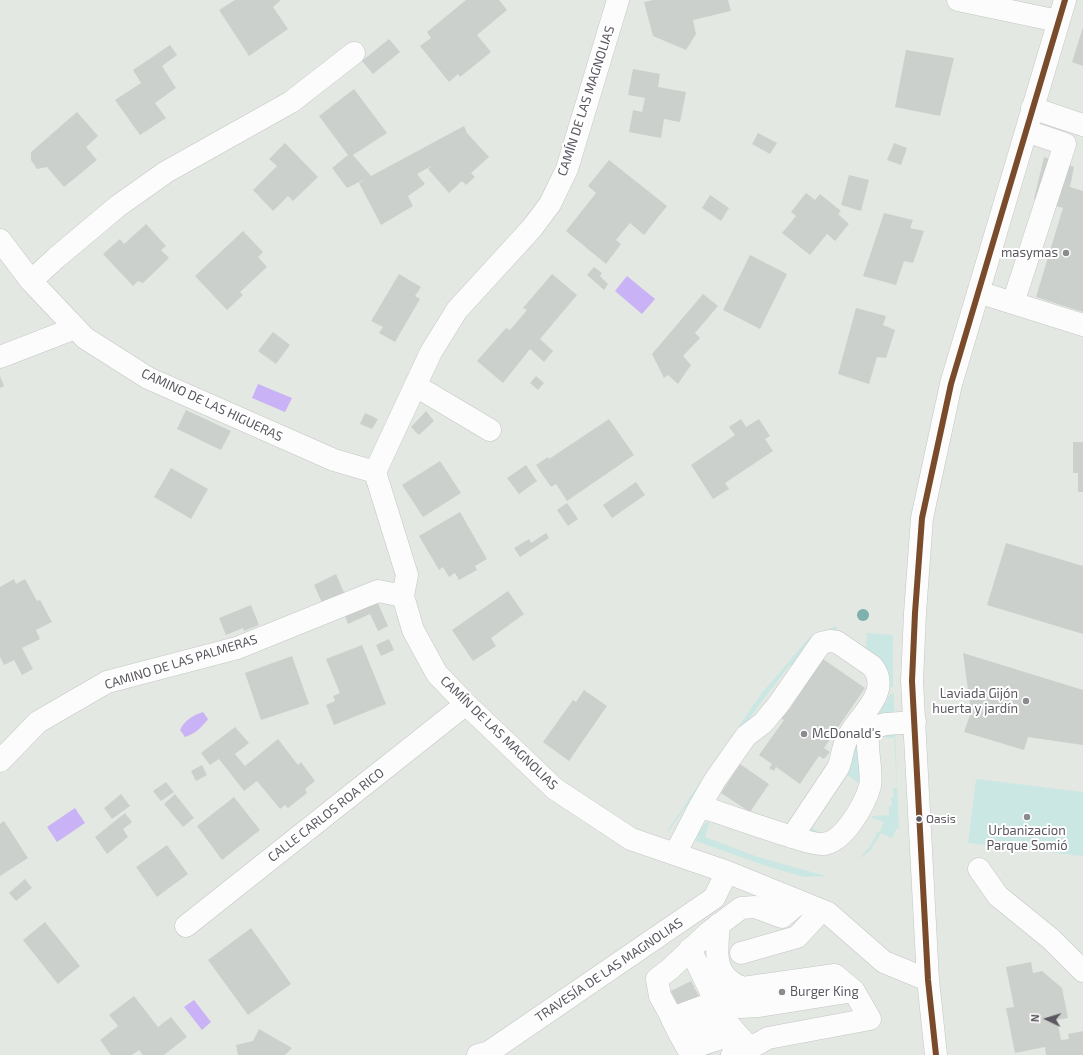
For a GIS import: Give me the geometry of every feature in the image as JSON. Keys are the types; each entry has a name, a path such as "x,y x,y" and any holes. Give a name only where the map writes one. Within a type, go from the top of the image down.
{"street":[{"name":"CAMÍN DE LAS MAGNOLIAS","path":"618,0 567,169 550,204 532,228 456,310 431,352 375,472 407,575 403,596 413,630 438,674 466,704 554,789 631,839 727,872 828,913 884,962 928,980"},
{"path":"958,0 1058,21"},
{"path":"936,1055 928,980 912,681 914,628 922,518 951,384 1065,0"},
{"path":"30,281 118,206 166,172 291,102 354,53"},
{"path":"1032,108 1083,125"},
{"path":"1013,303 1065,144 1026,132"},
{"name":"CAMINO DE LAS HIGUERAS","path":"3,249 30,281 85,338 148,378 334,460 375,472"},
{"path":"978,292 1083,325"},
{"path":"0,357 75,328"},
{"path":"416,386 490,430"},
{"name":"CAMINO DE LAS PALMERAS","path":"0,761 38,722 107,682 237,648 378,591 403,596"},
{"path":"675,854 715,780 746,736 763,723 778,705 821,643 830,641 837,642 872,666 876,671 880,684 876,696 846,741 842,759 838,768 792,837"},
{"name":"CALLE CARLOS ROA RICO","path":"186,926 466,704"},
{"path":"700,806 792,837 822,844 832,842 844,832 855,818 865,801 870,784 868,735 874,727 886,724 914,722"},
{"path":"979,869 998,896 1051,939 1083,971"},
{"name":"TRAVESÍA DE LAS MAGNOLIAS","path":"478,1055 488,1052 501,1044 714,898 727,872"},
{"path":"683,1039 660,996 657,979 719,924 741,908 755,907 782,917 800,902"},
{"path":"741,953 797,937 821,911"},
{"path":"683,1039 731,1031 768,1038 870,1019 854,991 835,975 744,988 734,985 720,971 716,956 719,924"},
{"path":"695,945 718,990 740,1007 759,1006 854,991"},
{"path":"695,945 731,1031"},
{"path":"683,1039 731,1031"}],"shaded area":[{"path":"627,276 655,299 642,314 615,291"},
{"path":"258,384 292,398 285,412 252,398"},
{"path":"836,626 839,634 800,664 789,666 762,701 668,832 667,831 761,694 808,639"},
{"path":"867,633 893,635 893,687 885,686 862,649 866,648"},
{"path":"894,693 894,716 883,717 860,784 846,774 811,826 850,752 877,716 890,694"},
{"path":"203,712 208,719 198,730 185,737 180,730 184,724 195,715"},
{"path":"895,733 899,830 897,828 892,838 881,833 870,851 859,859 870,846 878,831 880,832 884,822 872,818 872,816 889,815 889,806 892,806 891,797 894,797 893,788 897,788 894,738 877,737"},
{"name":"Urbanizacion Parque Somió","path":"976,779 1083,792 1083,856 968,843"},
{"path":"75,808 85,823 57,842 47,827"},
{"path":"710,820 705,837 758,857 826,876 804,877 763,865 696,841 701,829"},
{"path":"811,827 823,835 809,831"},
{"path":"194,1000 211,1022 202,1030 184,1007"}],"building":[{"path":"235,0 281,0 273,7 288,29 249,56 219,10"},
{"path":"466,0 499,0 507,10 477,35 491,52 460,77 458,74 449,82 420,46 431,38 427,32"},
{"path":"653,0 728,0 731,11 693,20 696,34 686,50 653,36 644,2"},
{"path":"1083,27 1083,66 1072,62"},
{"path":"389,39 400,52 373,74 362,61"},
{"path":"170,45 177,55 162,66 176,88 155,103 166,118 140,135 115,100 141,83 133,70"},
{"path":"906,50 954,58 940,116 895,107"},
{"path":"633,69 660,74 658,87 686,92 680,122 664,119 661,138 629,132 633,110 642,112 645,98 628,95"},
{"path":"354,89 387,133 353,155 371,176 464,126 467,133 489,157 471,173 475,177 466,185 462,181 449,193 428,169 433,165 417,174 425,184 408,196 413,206 381,225 359,183 365,179 347,188 332,168 348,155 319,116"},
{"path":"77,112 98,136 86,147 97,160 64,187 47,167 37,169 31,160 31,152"},
{"path":"758,133 777,143 770,154 752,144"},
{"path":"285,143 318,177 293,201 288,196 273,211 253,190 277,166 269,159"},
{"path":"894,143 907,148 901,165 887,160"},
{"name":"masymas","path":"1044,157 1074,167 1070,187 1083,191 1083,312 1036,297 1063,208 1034,199"},
{"path":"609,160 667,206 644,235 630,223 616,240 621,244 606,264 566,231 596,193 588,186"},
{"path":"849,175 869,180 861,211 841,205"},
{"path":"806,193 815,200 820,194 841,211 838,214 849,224 835,241 827,234 810,255 782,233 796,216 791,212"},
{"path":"710,195 729,208 721,221 702,208"},
{"path":"884,213 913,220 910,228 924,231 913,263 904,261 896,285 863,276"},
{"path":"146,224 166,246 161,250 169,258 143,283 138,281 133,286 103,254 120,239 124,244"},
{"path":"243,231 263,252 258,257 267,267 240,292 243,295 227,310 195,276"},
{"path":"750,255 787,274 760,329 723,310"},
{"path":"594,267 602,273 600,276 608,284 604,290 587,275"},
{"path":"399,274 421,287 415,296 420,299 395,342 379,333 383,327 371,321"},
{"path":"552,274 577,295 540,339 553,351 544,362 530,349 503,383 477,361 506,328 510,330 527,310 523,308"},
{"path":"703,294 718,306 695,333 700,338 683,356 691,365 678,384 668,375 664,378 652,354"},
{"path":"856,308 886,316 883,325 895,330 886,358 877,357 869,384 838,374"},
{"path":"273,332 290,345 276,364 258,351"},
{"path":"0,376 4,386 0,388"},
{"path":"536,376 544,383 538,390 530,383"},
{"path":"186,410 231,431 221,450 177,429"},
{"path":"426,411 434,421 419,435 411,427"},
{"path":"365,413 378,419 372,429 360,424"},
{"path":"609,419 634,455 567,501 556,484 551,487 536,465 548,457 549,459"},
{"path":"741,419 746,427 759,419 770,436 765,439 773,451 725,483 729,489 713,499 691,465 735,435 729,427"},
{"path":"1073,442 1083,442 1083,492 1078,492 1078,473 1073,473"},
{"path":"440,461 461,493 423,517 402,485"},
{"path":"526,465 537,481 519,494 507,478"},
{"path":"171,468 208,489 191,519 154,497"},
{"path":"636,482 645,495 612,518 603,505"},
{"path":"567,503 578,519 568,526 557,510"},
{"path":"460,512 487,559 475,566 477,570 459,580 455,573 449,577 443,567 439,570 419,536"},
{"path":"546,533 549,538 520,557 514,548 529,539 531,543"},
{"path":"1006,543 1083,566 1083,634 987,605"},
{"path":"336,574 346,597 324,607 314,585"},
{"path":"14,579 16,584 25,579 37,601 40,600 52,622 36,630 40,639 22,648 33,669 22,675 14,660 4,665 0,657 0,587"},
{"path":"508,591 524,614 491,638 496,646 473,661 452,630"},
{"path":"376,599 388,626 378,631 370,614 348,624 344,613"},
{"path":"251,605 259,625 244,631 243,628 226,635 219,618"},
{"path":"389,639 394,650 381,656 376,645"},
{"path":"362,645 386,704 334,725 326,705 335,701 333,696 340,693 326,659"},
{"name":"Laviada Gijón huerta y jardín","path":"963,653 1083,690 1083,745 1028,737 1024,750 964,732 971,712"},
{"path":"292,656 309,704 261,720 245,673"},
{"name":"McDonald's","path":"823,659 865,688 824,748 830,752 824,759 819,756 800,784 776,767 774,771 769,768 772,764 759,755 784,720 780,718 786,708 789,710 808,681 805,679"},
{"path":"584,690 607,706 569,761 543,742 573,700 576,702"},
{"path":"235,727 249,743 235,754 245,766 278,739 298,765 301,762 315,781 305,789 307,793 288,808 285,805 280,809 257,781 244,791 219,759 210,765 201,753"},
{"path":"740,764 769,784 750,812 721,793"},
{"path":"202,765 207,775 196,781 191,771"},
{"path":"166,782 174,792 161,801 153,791"},
{"path":"121,794 130,806 112,819 104,808"},
{"path":"175,794 194,818 183,827 164,804"},
{"path":"234,797 260,830 222,860 197,826"},
{"path":"125,813 132,822 123,829 128,837 107,854 95,837"},
{"path":"4,821 28,858 0,876 0,824"},
{"path":"167,845 188,874 157,897 136,867"},
{"path":"25,879 32,888 16,901 9,893"},
{"path":"45,922 80,966 58,984 23,940"},
{"path":"251,928 291,984 248,1015 208,960"},
{"path":"1031,962 1033,973 1042,971 1062,988 1068,1018 1057,1020 1061,1040 1069,1039 1068,1034 1083,1031 1083,1055 1046,1055 1045,1047 1015,1053 1006,1008 1014,1007 1006,967"},
{"path":"691,981 725,1047 709,1055 703,1055 671,991"},
{"path":"134,996 158,1027 171,1017 187,1037 164,1055 143,1055 139,1050 132,1055 111,1055 100,1040 118,1026 109,1015"},
{"path":"259,1029 292,1048 285,1055 238,1055 236,1045 253,1041"}],"transit line":[{"path":"936,1055 928,980 912,681 922,518 951,384 1065,0"}],"place":[{"name":"masymas","path":"1066,253"},
{"name":"Laviada Gijón huerta y jardín","path":"1026,701"},
{"name":"McDonald's","path":"804,734"},
{"name":"Urbanizacion Parque Somió","path":"1027,817"},
{"name":"Oasis","path":"919,819"},
{"name":"Burger King","path":"782,992"}]}
